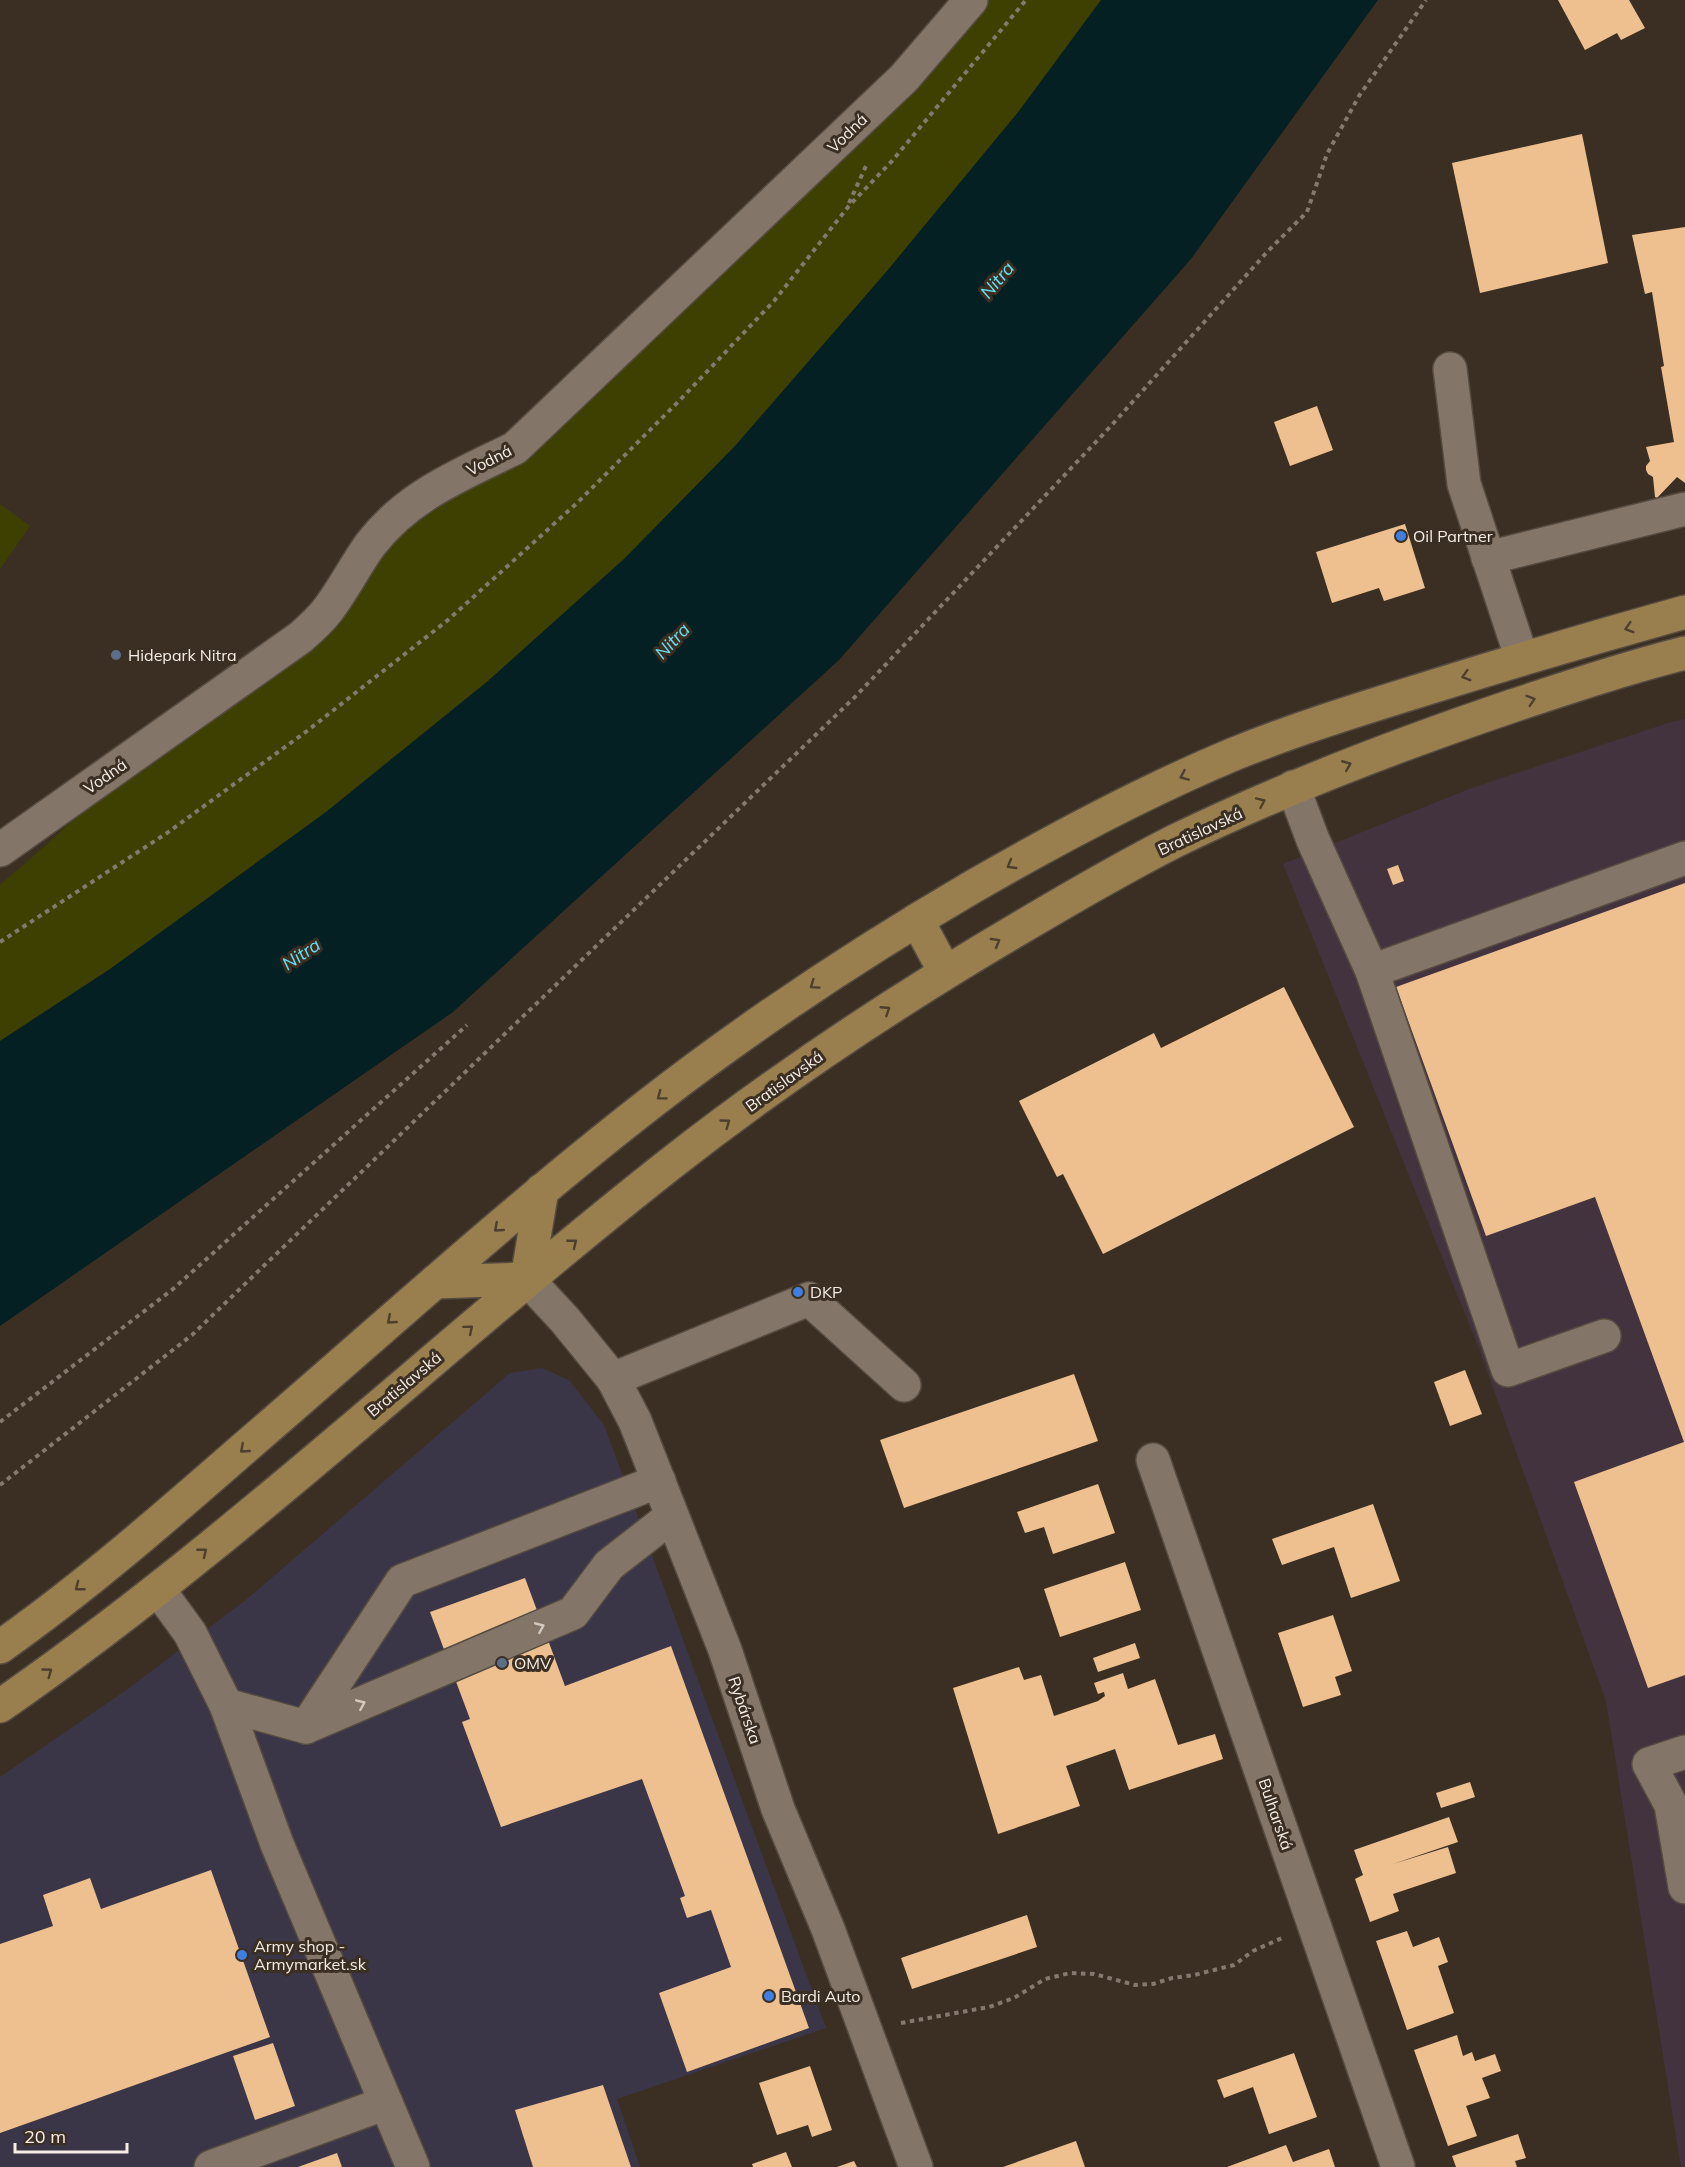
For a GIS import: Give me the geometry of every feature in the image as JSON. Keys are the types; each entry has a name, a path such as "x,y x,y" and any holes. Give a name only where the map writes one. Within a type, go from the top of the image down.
{"main road":[{"path":"0,1647 126,1551 542,1190 650,1104 741,1035 826,976 916,920 1068,832 1238,753 1354,711 1685,612"},
{"name":"Bratislavská","path":"0,1706 158,1589 279,1490 527,1279 696,1145 850,1034 945,972 1154,852 1293,787 1444,729 1631,668 1685,653"},
{"path":"916,920 945,972"},
{"path":"435,1282 527,1279 542,1190"},
{"path":"126,1551 158,1589"}],"street":[{"name":"Vodná","path":"0,850 301,637 326,613 371,545 395,518 441,483 514,448 904,78 971,0"},
{"path":"1450,369 1464,484 1522,659"},
{"path":"1488,558 1685,509"},
{"path":"1293,787 1313,840 1371,971 1508,1370 1604,1336"},
{"path":"1371,971 1685,858"},
{"name":"Rybárska","path":"527,1279 565,1320 613,1379 635,1420 724,1650 778,1809 828,1929 916,2167"},
{"path":"613,1379 809,1299 904,1385"},
{"name":"Bulharská","path":"1153,1460 1398,2167"},
{"path":"306,1727 402,1581 659,1481"},
{"path":"226,1706 306,1727 573,1613 609,1565 672,1516"},
{"path":"158,1589 190,1634 226,1706 277,1844 413,2167"},
{"path":"1685,1752 1649,1764 1671,1805 1685,1887"},
{"path":"212,2167 386,2103"}],"path":[{"path":"0,942 167,833 307,731 448,620 576,504 774,302 848,207 892,162 1026,0"},
{"path":"0,1485 192,1335 855,697 1110,427 1268,251 1307,212 1327,154 1359,96 1426,0"},
{"path":"0,1422 173,1289 467,1026"},
{"path":"866,2033 906,2022 988,2007 1014,1998 1046,1979 1070,1973 1094,1974 1135,1985 1153,1984 1194,1975 1234,1965 1253,1951 1315,1926"}],"shaded area":[{"path":"988,0 1101,0 1019,111 887,271 735,446 624,559 488,681 326,812 110,969 0,1041 0,885 80,813 380,556 398,533 929,66"},
{"path":"0,504 30,526 0,569"},
{"path":"1685,719 1685,2167 1681,2167 1606,1701 1478,1346 1283,864 1469,789"},
{"path":"542,1368 569,1380 604,1425 826,2028 617,2099 640,2167 0,2167 0,1777 129,1688 247,1599 510,1373"}],"water":[{"name":"Nitra","path":"1101,0 1378,0 1191,259 839,660 453,1012 0,1326 0,1041 110,969 326,812 488,681 624,559 735,446 887,271 1019,111"}],"building":[{"path":"1558,0 1629,0 1645,28 1621,40 1617,33 1585,50"},
{"path":"1582,134 1608,263 1480,293 1452,163"},
{"path":"1685,227 1685,483 1677,477 1657,498 1653,477 1646,470 1650,461 1646,447 1674,442 1661,367 1664,366 1652,292 1645,294 1632,235"},
{"path":"1317,406 1333,450 1290,466 1274,422"},
{"path":"1405,524 1425,588 1384,601 1379,588 1332,603 1316,552"},
{"path":"1398,865 1404,881 1393,885 1387,869"},
{"path":"1685,883 1685,1675 1648,1688 1574,1482 1684,1442 1595,1197 1486,1236 1396,987"},
{"path":"1284,987 1354,1127 1103,1254 1063,1174 1057,1177 1019,1101 1154,1033 1161,1048"},
{"path":"1465,1370 1482,1414 1450,1426 1434,1382"},
{"path":"1074,1374 1098,1441 904,1508 880,1440"},
{"path":"1098,1484 1115,1533 1053,1554 1044,1527 1025,1533 1017,1512"},
{"path":"1373,1504 1400,1581 1351,1598 1334,1547 1282,1565 1272,1539"},
{"path":"1125,1562 1141,1610 1060,1637 1044,1589"},
{"path":"525,1578 565,1686 671,1646 809,2028 687,2072 659,1993 731,1967 711,1910 687,1918 680,1898 685,1896 642,1779 501,1827 462,1722 470,1719 430,1612"},
{"path":"1333,1615 1352,1671 1335,1677 1341,1695 1303,1707 1278,1633"},
{"path":"1135,1643 1140,1658 1098,1672 1093,1658"},
{"path":"1019,1667 1024,1680 1041,1675 1054,1716 1098,1701 1105,1696 1104,1692 1098,1694 1094,1683 1123,1673 1128,1689 1155,1679 1178,1745 1215,1734 1223,1759 1129,1790 1115,1749 1066,1766 1080,1806 998,1834 953,1688"},
{"path":"1470,1782 1475,1797 1441,1808 1436,1793"},
{"path":"1449,1817 1458,1842 1393,1864 1448,1847 1456,1873 1393,1894 1399,1911 1370,1922 1355,1879 1363,1875 1354,1850"},
{"path":"211,1870 270,2037 0,2133 0,1944 53,1926 43,1895 90,1878 101,1909"},
{"path":"1027,1915 1037,1947 912,1989 901,1958"},
{"path":"1407,1931 1413,1947 1439,1937 1448,1962 1438,1966 1454,2013 1407,2030 1376,1941"},
{"path":"1457,2035 1463,2056 1472,2052 1475,2061 1495,2054 1501,2071 1482,2078 1490,2098 1466,2106 1477,2136 1448,2146 1414,2050"},
{"path":"273,2043 295,2106 255,2120 233,2056"},
{"path":"1294,2053 1317,2117 1269,2134 1253,2087 1224,2098 1217,2080"},
{"path":"810,2066 832,2130 812,2137 808,2125 777,2135 759,2083"},
{"path":"603,2085 631,2167 533,2167 515,2110"},
{"path":"1518,2134 1526,2158 1515,2161 1517,2167 1456,2167 1452,2156"},
{"path":"1076,2141 1085,2167 1003,2167"},
{"path":"1286,2145 1293,2162 1329,2149 1335,2167 1227,2167"},
{"path":"786,2152 792,2167 753,2167 752,2164"},
{"path":"337,2153 342,2167 298,2167"},
{"path":"854,2161 857,2167 837,2167"}],"place":[{"name":"Oil Partner","path":"1401,536"},
{"name":"Hidepark Nitra","path":"116,655"},
{"name":"DKP","path":"798,1292"},
{"name":"OMV","path":"502,1663"},
{"name":"Army shop - Armymarket.sk","path":"242,1955"},
{"name":"Bardi Auto","path":"769,1996"}]}
